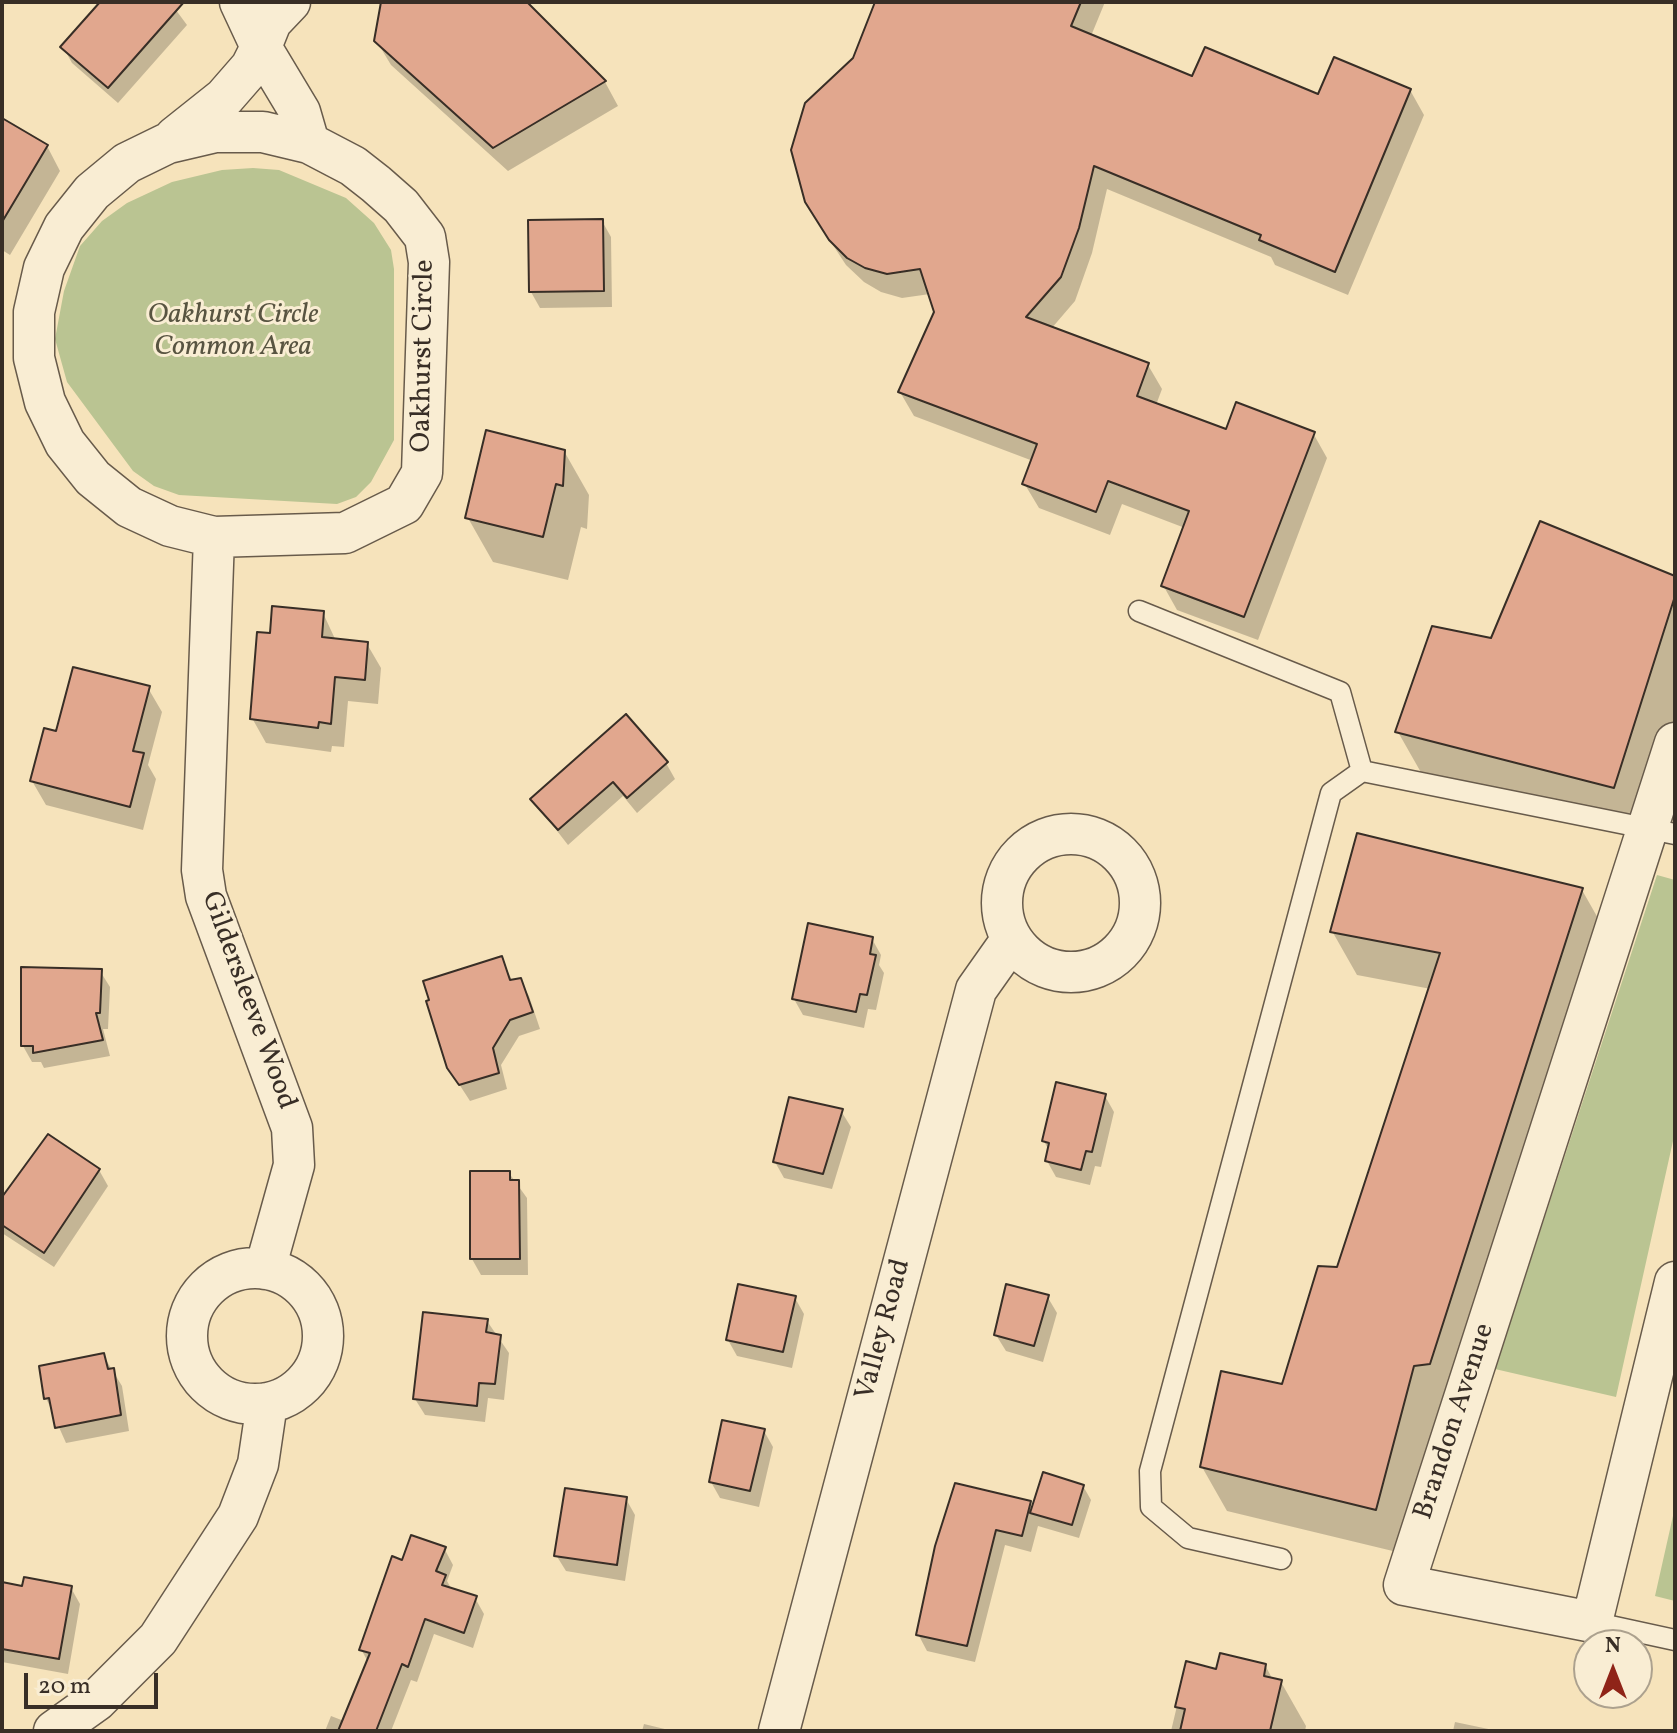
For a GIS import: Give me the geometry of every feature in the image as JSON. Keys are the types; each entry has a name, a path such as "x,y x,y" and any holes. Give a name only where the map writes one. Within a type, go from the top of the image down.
{"street":[{"path":"240,2 261,47 300,112 309,143"},
{"path":"168,143 224,98 251,67 271,22 290,2"},
{"name":"Oakhurst Circle","path":"215,132 263,132 309,143 353,166 401,206 425,237 429,262 422,473 404,504 345,533 214,537 156,520 129,507 93,478 65,443 45,402 34,358 34,312 44,268 64,227 92,192 127,163 168,143 215,132"},
{"name":"Gildersleeve Wood","path":"214,537 202,870 206,896 292,1128 294,1165 265,1269"},
{"name":"Brandon Avenue","path":"1592,1622 1404,1585 1660,831 1675,743"},
{"name":"Valley Road","path":"779,1731 976,990 1012,939"},
{"path":"265,1269 291,1278 311,1297 322,1321 322,1349 312,1375 292,1394 267,1403 240,1403 216,1393 198,1375 187,1350 187,1324 196,1300 215,1281 239,1270 265,1269"},
{"path":"1592,1622 1675,1282"},
{"path":"54,1731 96,1701 158,1639 238,1516 258,1464 267,1403"}],"lane":[{"path":"1139,611 1340,692 1362,771"},
{"path":"1281,1559 1188,1538 1151,1507 1150,1471 1331,793 1362,771 1660,831"},
{"path":"1592,1622 1675,1640"}],"green space":[{"name":"Oakhurst Circle Common Area","path":"222,170 279,170 346,198 374,223 391,250 394,269 394,440 371,482 356,497 337,504 179,495 154,486 133,471 67,382 55,339 64,291 80,246 102,221 127,203 172,182"},
{"path":"1657,875 1675,880 1675,1132 1616,1397 1495,1369"},
{"path":"1675,1507 1675,1601 1655,1596"}],"building":[{"path":"100,2 184,2 108,88 60,47"},
{"path":"381,2 527,2 606,81 493,148 374,41"},
{"path":"875,2 1081,2 1071,26 1192,76 1205,47 1318,94 1334,57 1411,89 1335,272 1259,240 1261,235 1094,166 1079,228 1061,277 1026,317 1149,363 1137,396 1226,429 1236,402 1315,432 1244,617 1161,586 1189,511 1108,481 1096,512 1022,484 1037,444 898,392 934,312 920,269 887,274 865,268 847,258 829,240 805,202 791,150 805,103 853,58"},
{"path":"2,118 48,145 2,222"},
{"path":"603,219 604,291 529,292 528,220"},
{"path":"486,430 565,450 563,486 556,484 543,537 465,518"},
{"path":"1540,521 1675,576 1675,596 1614,788 1395,732 1432,626 1491,638"},
{"path":"272,606 324,611 322,637 368,642 365,680 335,677 331,724 319,722 318,728 250,719 257,632 270,633"},
{"path":"73,667 150,686 133,751 144,753 130,807 30,781 44,728 56,731"},
{"path":"626,714 668,762 627,798 613,782 558,830 530,799"},
{"path":"1357,833 1583,888 1430,1364 1414,1366 1376,1510 1200,1467 1221,1371 1282,1384 1318,1266 1337,1267 1440,953 1330,932"},
{"path":"808,923 873,937 870,954 876,955 867,995 860,994 856,1012 792,999"},
{"path":"502,956 510,980 521,978 533,1012 510,1020 493,1048 499,1073 459,1085 447,1068 426,1001 429,1000 423,981"},
{"path":"21,967 102,969 100,1013 96,1013 103,1040 33,1053 33,1046 21,1046"},
{"path":"1056,1082 1106,1094 1092,1152 1086,1151 1081,1170 1045,1161 1049,1143 1042,1141"},
{"path":"789,1097 843,1109 823,1174 773,1162"},
{"path":"48,1134 100,1169 44,1253 2,1225 2,1197"},
{"path":"470,1171 510,1171 510,1180 519,1180 520,1259 470,1259"},
{"path":"738,1284 796,1296 783,1352 726,1340"},
{"path":"1006,1284 1049,1295 1034,1346 994,1335"},
{"path":"423,1312 488,1319 486,1332 501,1335 495,1384 479,1383 477,1406 413,1399"},
{"path":"104,1353 108,1369 114,1368 121,1415 55,1428 49,1398 44,1399 39,1366"},
{"path":"722,1420 765,1429 750,1491 709,1482"},
{"path":"1043,1472 1084,1485 1072,1525 1030,1513"},
{"path":"955,1483 1031,1501 1022,1536 996,1530 967,1646 916,1635 935,1546"},
{"path":"565,1488 627,1497 617,1565 554,1556"},
{"path":"411,1535 446,1547 436,1571 446,1575 442,1585 477,1596 464,1633 425,1619 408,1667 402,1664 376,1731 338,1731 370,1653 359,1650 392,1556 402,1560"},
{"path":"24,1577 72,1586 59,1659 2,1649 2,1582 22,1586"},
{"path":"1220,1653 1266,1664 1264,1676 1282,1680 1270,1731 1180,1731 1185,1709 1175,1707 1186,1661 1216,1669"}]}
